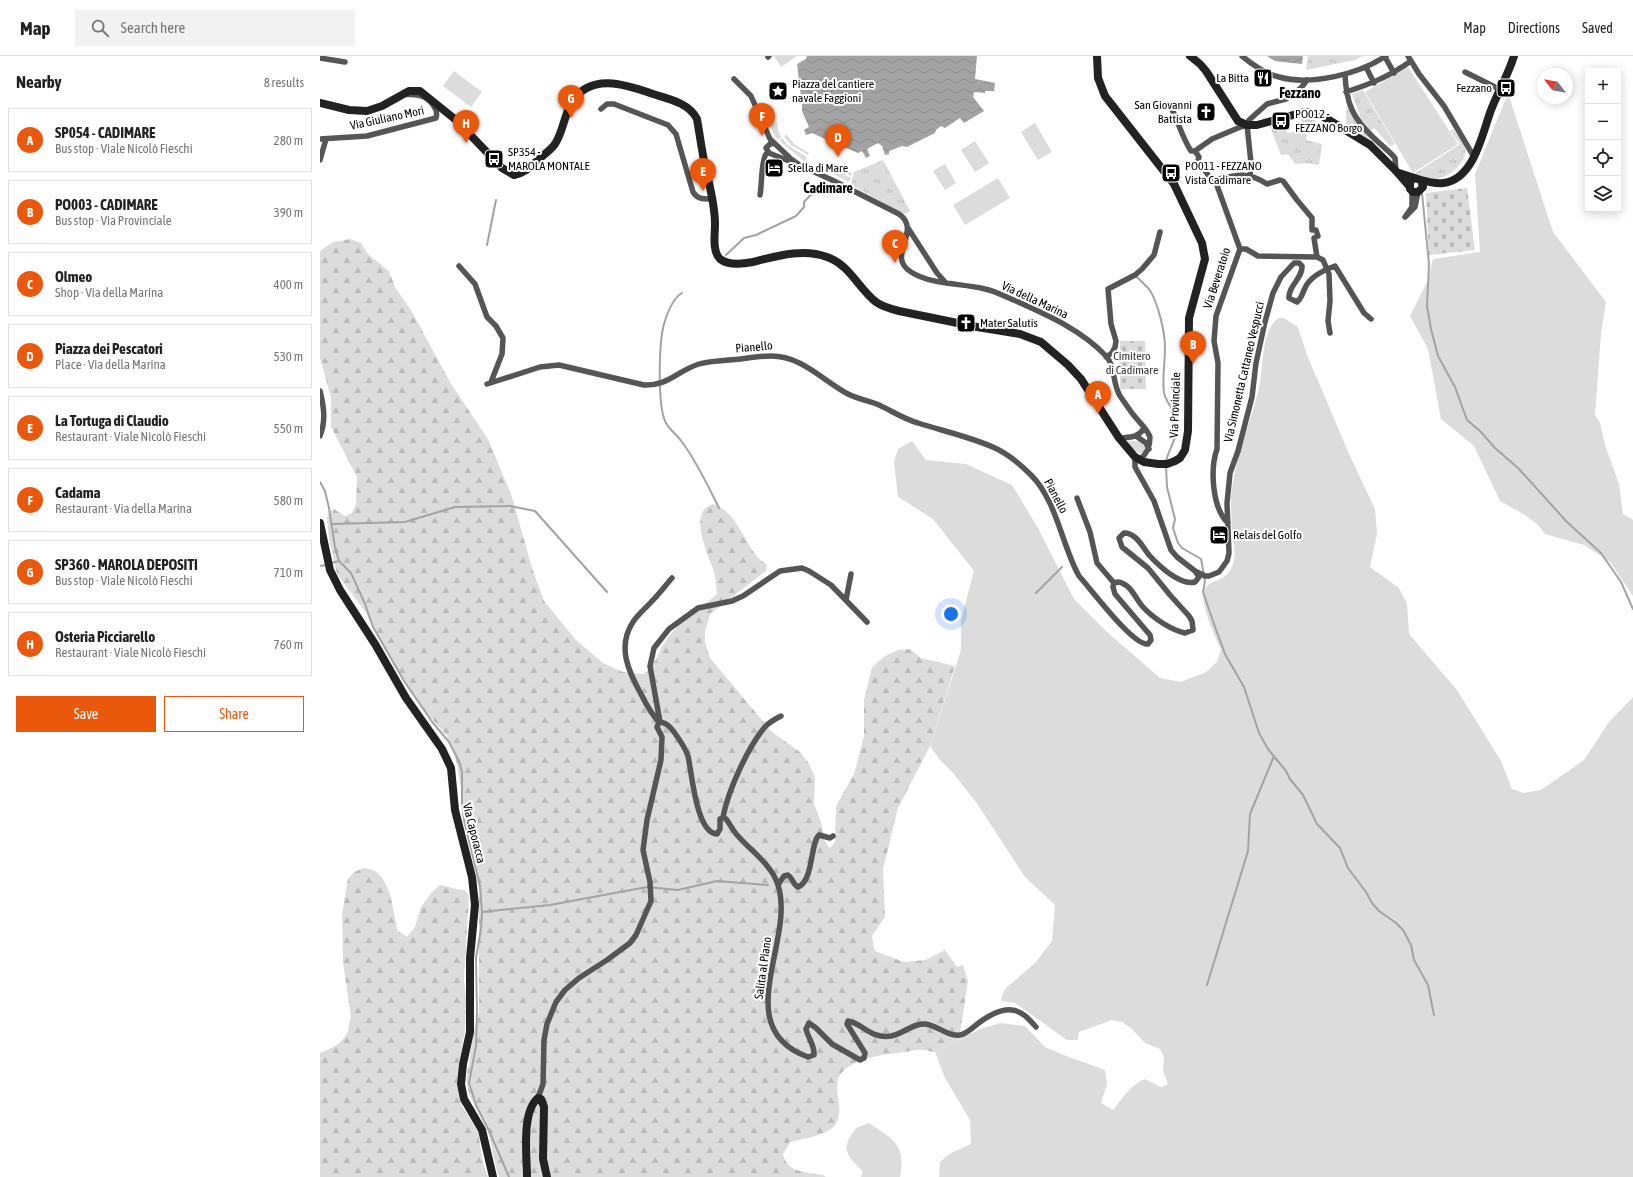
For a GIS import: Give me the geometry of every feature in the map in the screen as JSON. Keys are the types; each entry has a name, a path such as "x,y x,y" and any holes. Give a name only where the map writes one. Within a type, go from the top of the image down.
{"main road":[{"name":"Via Provinciale","path":"1097,56 1098,78 1105,96 1174,184 1202,243 1204,259 1189,318 1188,431 1185,450 1180,458 1163,464 1138,459"},
{"path":"1190,56 1206,71 1238,121 1247,125 1258,125 1304,112 1319,114 1364,141 1415,190"},
{"path":"1415,190 1444,183 1458,177 1468,168 1474,157 1492,108 1510,69 1514,56"},
{"path":"320,103 349,110 367,111 382,106 404,94 414,91 424,93 456,120 502,168 514,175 526,171 555,144 570,104 580,91 589,86 609,82 649,92 681,104 694,113 697,119 712,199 716,250 720,259 732,264 746,263 787,254 811,254 826,256 849,270 868,295 887,307 898,311 1020,334 1033,338 1052,351 1077,374 1119,438 1138,459"},
{"path":"1397,172 1437,184"},
{"path":"1415,190 1410,182 1417,179"},
{"path":"1415,190 1423,184 1417,179"},
{"name":"Via Caporacca","path":"320,523 330,570 340,590 375,644 406,698 442,749 451,768 454,810 472,877 475,905 470,958 470,1032 463,1064 461,1084 464,1098 482,1130 493,1177"},
{"path":"527,1177 527,1126 532,1105 538,1098 541,1099 544,1107 543,1159 547,1177"}],"street":[{"path":"1242,56 1255,66 1275,76 1288,79 1307,80 1345,74 1366,67 1386,57 1394,73"},
{"path":"320,58 345,62"},
{"path":"1346,92 1374,83 1394,73 1410,58 1419,74 1444,106 1474,157"},
{"path":"1366,67 1374,83"},
{"path":"1465,72 1500,90"},
{"path":"1345,74 1346,92 1349,105 1357,119 1369,133 1395,158 1397,172"},
{"path":"734,79 751,96 770,139 791,159 801,166"},
{"path":"1250,176 1251,163 1247,125 1249,120 1267,104 1286,99 1301,88 1307,80"},
{"name":"Via Giuliano Mori","path":"323,139 367,136 436,118 436,109 422,96 404,94"},
{"path":"601,109 607,104 614,104 668,125 676,134 695,196 700,199 712,199"},
{"name":"Via Beveratoio","path":"1169,104 1176,115 1180,130 1188,146 1191,151 1195,151 1199,157 1198,160 1210,178 1214,180 1240,249 1216,316 1214,342 1218,364 1217,449 1213,463 1214,490 1220,514 1228,523"},
{"path":"1195,151 1212,139 1247,125"},
{"path":"320,160 323,139"},
{"path":"775,144 771,143 768,145 766,148 769,153 832,180 898,214 906,221 908,228 937,273 946,283"},
{"path":"760,195 763,161 766,154 769,153"},
{"path":"1214,180 1244,174 1267,184 1280,180 1283,181 1312,218 1312,230 1316,230 1318,236 1314,238 1317,257"},
{"name":"Via della Marina","path":"908,228 907,235 902,246 902,256 904,264 910,272 920,279 968,285 986,290 1047,315 1086,340 1106,356"},
{"path":"1138,459 1149,449 1150,437 1135,418 1118,392 1112,368 1106,356 1112,353 1116,341 1111,324 1108,289 1135,275 1142,269 1154,255 1160,232"},
{"path":"1240,249 1246,249 1258,256 1317,257 1323,260 1329,274 1330,293 1328,321 1330,333"},
{"name":"Via Simonetta Cattaneo Vespucci","path":"1138,459 1135,467 1154,501 1171,550 1177,557 1195,571 1205,576 1219,572 1223,567 1229,553 1227,503 1230,473 1238,451 1252,397 1261,340 1273,294 1281,278 1294,263 1299,263 1302,268 1299,277 1289,294 1289,298 1295,302 1300,299 1310,279 1327,269"},
{"name":"Pianello","path":"459,266 475,284 488,317 496,326 503,338 502,354 489,383 540,367 559,365 654,386 661,384 682,371 701,363 769,356 782,356 793,359 817,372 849,394 915,422 990,446 1007,455 1032,476 1044,492 1056,518 1073,566 1079,576 1127,632 1139,642 1148,644 1151,640 1150,634 1115,594 1113,587 1114,583"},
{"path":"1327,269 1335,266 1364,313 1371,319"},
{"path":"320,391 324,406 324,423 320,436"},
{"path":"1119,438 1136,436 1141,433 1144,428"},
{"path":"1136,436 1146,443 1149,449"},
{"path":"1077,498 1090,532 1097,563 1114,583 1118,582 1127,585 1144,608 1172,628 1185,633 1193,630 1189,616 1148,568 1122,547 1119,538 1124,532 1133,536 1155,561 1179,580 1186,583 1195,582 1199,578 1195,571"},
{"path":"538,1098 543,1084 544,1040 551,1011 556,1002 565,990 579,978 630,943 636,935 651,901 650,882 643,850 647,820 661,760 662,738 658,727 660,722 650,666 654,648 669,629 698,608 743,596 780,571 802,568 831,585 866,622"},
{"path":"846,600 850,574"},
{"path":"672,578 635,619 627,634 625,655 629,673 648,708 660,722 670,727 687,754 698,810 709,831 717,834 720,829 720,819 723,817 729,794 751,748 764,728 781,716"},
{"name":"Salita al Piano","path":"723,817 728,821 737,835 773,873 778,885 782,912 770,978 769,1012 772,1026 779,1039 785,1046 808,1057 814,1055 815,1051 806,1029 809,1023 832,1044 860,1060 864,1058 864,1053 847,1024 848,1021 880,1036 890,1036 918,1024 926,1024 957,1036 1002,1011 1012,1010 1025,1015 1036,1027"},
{"path":"778,885 786,875 790,876 796,886 800,887 813,857 816,838 819,835 830,838 833,836"}],"green space":[{"path":"774,56 797,56 781,67"},
{"path":"1308,56 1363,56 1355,60 1306,70"},
{"path":"1408,67 1458,144 1413,173 1365,92"},
{"path":"454,71 482,92 471,107 443,86"},
{"path":"1363,90 1395,144 1390,146 1374,128 1370,131 1361,119 1352,94"},
{"path":"1508,93 1553,232 1606,302 1601,334 1595,415 1600,423 1605,445 1619,484 1623,514 1633,520 1633,596 1610,562 1584,545 1545,534 1538,525 1525,515 1500,501 1474,446 1441,419 1428,349 1410,316 1427,282 1433,259 1480,252 1475,174"},
{"path":"1347,98 1353,113 1376,145 1346,124"},
{"path":"1301,117 1317,118 1307,134 1306,140 1322,144 1319,165 1306,163 1295,164 1288,154 1281,155 1270,126 1284,122 1287,133 1302,131"},
{"path":"768,120 777,122 781,137 778,140 773,133"},
{"path":"1035,123 1052,152 1038,160 1021,132"},
{"path":"1453,129 1462,140 1465,147 1464,158 1461,163 1447,175 1437,179 1414,174 1460,144 1450,131"},
{"path":"786,134 794,144 809,153 808,155 791,145 784,137"},
{"path":"782,138 789,146 807,157 805,162 780,141"},
{"path":"975,141 989,163 975,172 961,150"},
{"path":"883,160 910,211 904,214 851,185 854,172"},
{"path":"826,161 852,173 851,176 825,164"},
{"path":"945,164 956,183 945,190 933,171"},
{"path":"825,165 851,178 849,182 823,169"},
{"path":"998,178 1010,198 965,225 953,205"},
{"path":"1467,188 1475,250 1429,255 1426,193"},
{"path":"351,239 361,243 368,254 389,271 395,287 412,312 450,382 489,441 512,497 532,568 544,601 576,640 603,663 623,672 644,674 652,666 668,637 673,631 717,594 714,572 701,534 701,515 705,508 713,504 721,508 733,519 756,556 767,565 766,571 710,614 705,632 705,642 710,658 772,732 800,752 809,764 815,777 814,804 821,822 824,839 830,848 835,842 836,806 854,774 864,736 864,700 872,667 885,656 898,650 910,649 921,658 955,666 930,746 898,808 883,869 885,917 872,936 875,951 904,962 925,960 945,950 957,967 963,965 968,981 959,1039 935,1052 917,1050 867,1058 848,1067 842,1073 838,1080 837,1086 839,1113 835,1125 821,1134 790,1142 783,1154 785,1160 793,1168 826,1177 499,1177 488,1131 470,1097 466,1081 474,1031 479,1011 479,891 469,825 462,808 461,788 456,760 447,736 424,710 400,675 366,613 337,574 329,539 327,518 329,512 334,509 345,516 352,513 356,503 357,477 331,427 331,398 320,358 320,251 333,242"},
{"path":"1279,318 1284,318 1298,327 1307,355 1350,456 1375,509 1377,534 1370,567 1399,588 1407,604 1409,634 1457,690 1501,761 1512,789 1524,793 1541,790 1584,760 1609,722 1633,697 1633,1177 939,1177 940,1162 949,1154 971,1144 970,1120 945,1078 935,1052 983,1028 1001,1023 1025,1026 1045,1047 1105,1070 1107,1084 1101,1103 1113,1110 1127,1092 1140,1081 1145,1079 1161,1087 1168,1084 1163,1071 1164,1057 1160,1049 1145,1043 1132,1029 1122,1022 1112,1020 1079,1032 1078,1040 1067,1040 1015,1003 1002,1001 1001,998 1005,989 1035,963 1052,941 1055,905 1025,877 976,802 930,746 961,650 961,620 974,571 933,519 898,497 894,462 898,449 912,441 926,460 966,464 1012,485 1038,528 1074,599 1106,631 1160,678 1181,682 1206,672 1217,662 1221,649 1206,612 1203,597 1204,591 1209,584 1225,576 1233,564 1234,550 1231,509 1234,477 1237,461 1260,383 1266,338 1273,323"},
{"name":"Cimitero di Cadimare","path":"1120,341 1145,341 1146,389 1120,389"},
{"path":"1139,441 1142,443 1145,447 1143,454 1136,452 1132,448 1128,442"},
{"path":"364,868 375,871 385,883 389,891 398,931 407,937 415,927 421,907 432,892 440,885 464,890 469,895 464,980 466,999 465,1031 458,1067 457,1085 462,1106 478,1132 483,1163 488,1177 320,1177 320,1053 339,1043 345,1037 348,1030 351,1017 343,962 342,914 348,879 354,872"},
{"path":"869,1123 896,1144 901,1157 900,1177 861,1177 863,1172 850,1158 846,1149 848,1140 856,1128"}],"water":[{"path":"807,56 977,56 975,79 995,83 994,91 985,91 985,93 974,92 973,97 984,111 964,123 960,118 945,128 941,126 935,133 907,147 902,146 889,151 889,154 885,155 882,146 878,143 867,149 870,156 866,158 862,151 858,153 842,146 848,134 844,132 838,145 812,133 806,135 804,130 809,127 802,111 797,64 806,59"},
{"path":"1267,56 1303,56 1302,64 1275,61"}],"waterway":[{"path":"726,255 744,238 756,235 796,216 804,207 804,202 821,184"},
{"path":"1422,193 1429,264 1427,306 1431,329 1438,356 1455,387 1467,420 1518,468 1567,522 1601,553 1621,582 1633,609"},
{"path":"487,245 496,200"},
{"path":"1136,276 1149,289 1155,301 1164,334 1165,348 1163,387 1167,401 1176,416 1178,424 1177,433 1166,461"},
{"path":"682,293 671,307 665,320 662,333 660,389 663,415 668,426 680,439 693,458 719,508"},
{"path":"1166,466 1167,487 1175,519 1173,528 1178,543 1182,548 1201,559 1205,581 1203,592 1225,654 1244,687 1259,733 1268,749 1303,795 1317,824 1340,848 1348,868 1366,892 1372,903 1379,911 1403,930 1411,945 1414,960 1428,985 1434,1015"},
{"path":"320,482 325,491 339,561 351,573 365,604 373,627 404,681 433,723 449,742 459,761 462,772 462,803 464,820 480,886 482,912 481,929 476,958 476,1046 469,1083 476,1105 509,1177"},
{"path":"332,524 405,522 455,507 510,506 535,511 607,592"},
{"path":"331,563 339,561"},
{"path":"320,566 326,565"},
{"path":"1036,593 1062,567"},
{"path":"1207,985 1248,851 1250,814 1274,756"},
{"path":"482,912 550,905 647,887 678,890 717,881 768,885"}],"place":[{"name":"La Bitta","path":"1263,78"},
{"name":"Fezzano","path":"1506,88"},
{"name":"Piazza del cantiere navale Faggioni","path":"778,91"},
{"name":"San Giovanni Battista","path":"1206,112"},
{"name":"SP360 - MAROLA DEPOSITI","path":"571,118"},
{"name":"PO012 - FEZZANO Borgo","path":"1281,121"},
{"name":"Cadama","path":"762,136"},
{"name":"Osteria Picciarello","path":"466,143"},
{"name":"Piazza dei Pescatori","path":"838,157"},
{"name":"SP354 - MAROLA MONTALE","path":"494,159"},
{"name":"Stella di Mare","path":"774,168"},
{"name":"PO011 - FEZZANO Vista Cadimare","path":"1171,173"},
{"name":"La Tortuga di Claudio","path":"703,191"},
{"name":"Olmeo","path":"895,263"},
{"name":"Mater Salutis","path":"966,323"},
{"name":"PO003 - CADIMARE","path":"1193,364"},
{"name":"SP054 - CADIMARE","path":"1098,414"},
{"name":"Relais del Golfo","path":"1219,535"}],"district":[{"name":"Fezzano","path":"1300,93"},
{"name":"Cadimare","path":"828,188"}]}
